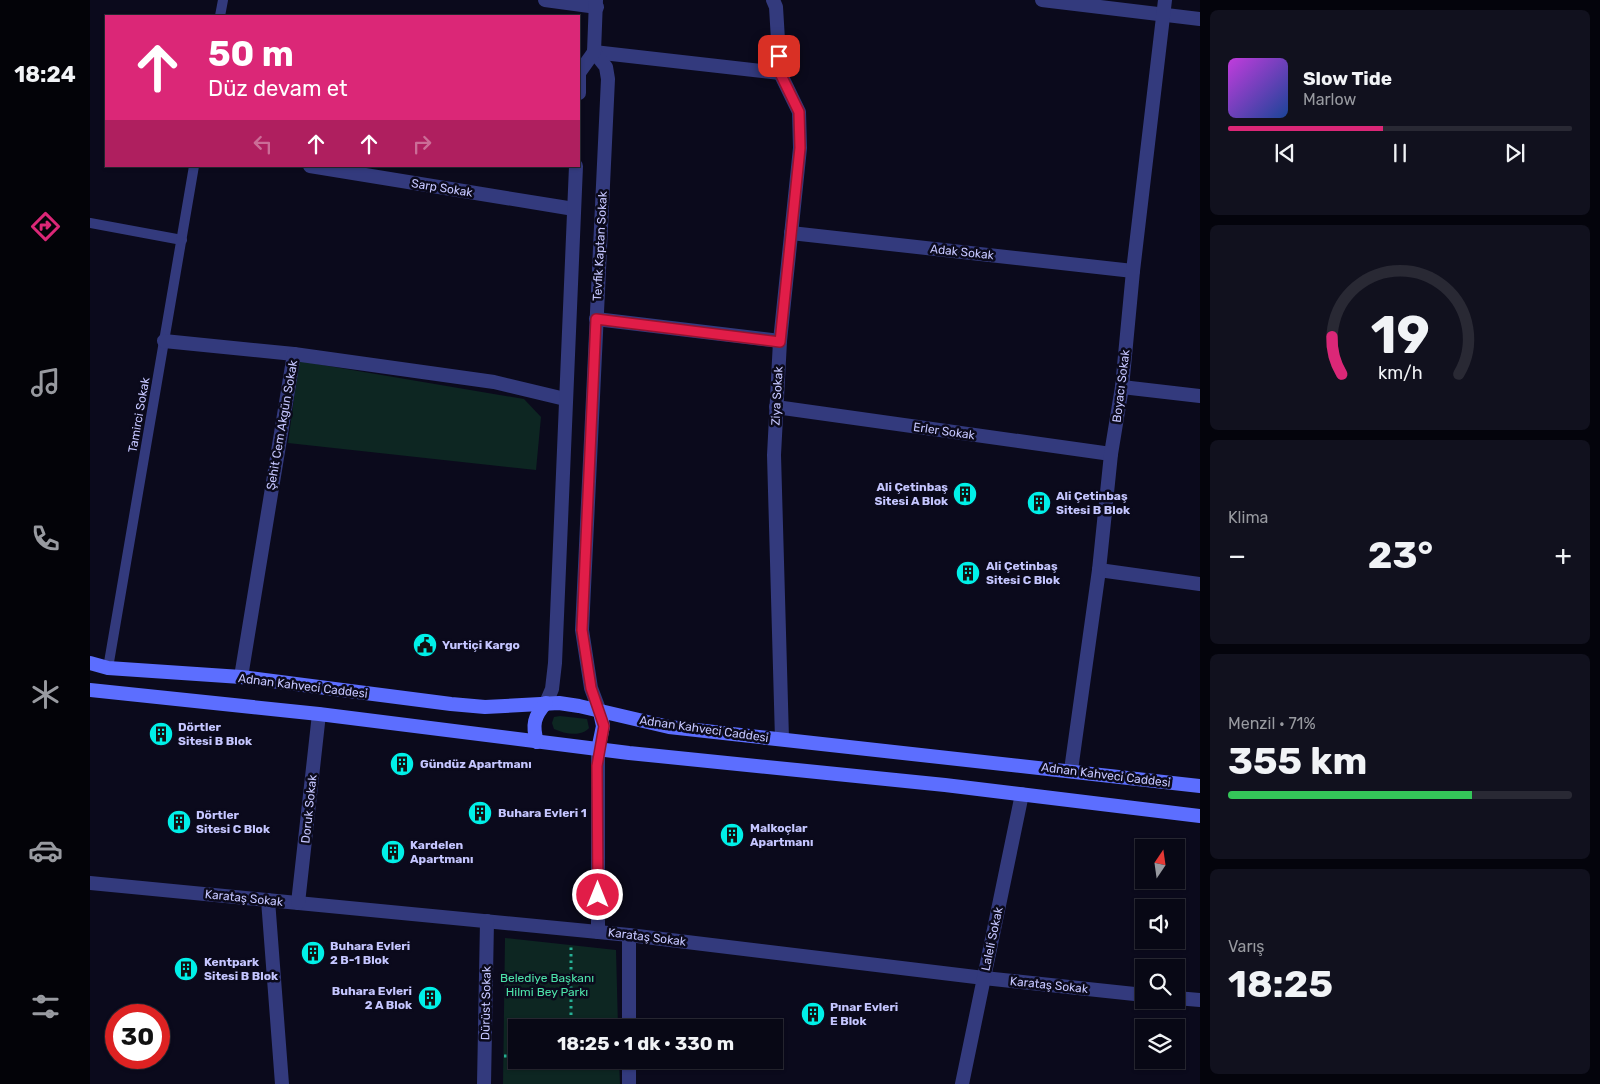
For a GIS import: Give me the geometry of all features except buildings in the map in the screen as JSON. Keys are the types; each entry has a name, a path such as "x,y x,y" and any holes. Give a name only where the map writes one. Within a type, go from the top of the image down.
{"main road":[{"name":"Adnan Kahveci Caddesi","path":"90,663 108,668 241,677 460,705 485,707 546,703 579,706 669,727 1071,770 1200,786"},
{"name":"Adnan Kahveci Caddesi","path":"90,690 319,714 598,750 1022,794 1200,816"},
{"path":"537,742 533,723 538,712 546,703"},
{"path":"598,750 604,726 600,712"}],"street":[{"path":"545,0 596,4 594,52 580,72"},
{"path":"1042,0 1200,19"},
{"name":"Boyacı Sokak","path":"1071,770 1099,570 1111,454 1122,387 1133,271 1164,14 1164,0"},
{"name":"Ziya Sokak","path":"779,2 780,73 799,112 800,148 780,342 774,455 782,739"},
{"path":"594,52 780,73"},
{"name":"Tevfik Kaptan Sokak","path":"594,52 606,67 608,79 582,630 591,688 600,712"},
{"name":"Sarp Sokak","path":"316,167 574,209"},
{"path":"546,703 552,689 556,663 565,399 576,167"},
{"name":"Adak Sokak","path":"792,232 1133,271"},
{"path":"596,319 780,342"},
{"path":"164,342 294,354"},
{"name":"Şehit Cem Akgün Sokak","path":"241,677 294,354 494,382 565,399"},
{"path":"1122,387 1200,396"},
{"name":"Erler Sokak","path":"776,407 1111,454"},
{"path":"1099,570 1200,584"},
{"name":"Doruk Sokak","path":"298,903 319,714"},
{"path":"598,750 598,932"},
{"name":"Laleli Sokak","path":"962,1084 1022,794"},
{"name":"Karataş Sokak","path":"90,883 629,935 984,978 1135,994"},
{"path":"268,900 282,1084"},
{"name":"Dürüst Sokak","path":"484,1084 487,921"},
{"path":"629,935 629,1019"},
{"path":"1185,999 1200,1000"},
{"path":"629,1069 629,1084"}],"lane":[{"path":"220,15 223,0"},
{"name":"Tamirci Sokak","path":"108,668 194,167"},
{"path":"90,224 182,240"}],"path":[{"path":"571,945 571,1019"}],"green space":[{"path":"299,361 524,399 541,417 536,470 288,443"},
{"path":"554,717 587,719 589,728 577,734 554,729 552,723"},
{"name":"Belediye Başkanı Hilmi Bey Parkı","path":"505,938 616,950 618,1019 508,1019 508,1069 619,1069 620,1084 503,1084"}],"place":[{"name":"Ali Çetinbaş Sitesi A Blok","path":"965,494"},
{"name":"Ali Çetinbaş Sitesi B Blok","path":"1039,503"},
{"name":"Ali Çetinbaş Sitesi C Blok","path":"968,573"},
{"name":"Yurtiçi Kargo","path":"425,645"},
{"name":"Dörtler Sitesi B Blok","path":"161,734"},
{"name":"Gündüz Apartmanı","path":"402,764"},
{"name":"Buhara Evleri 1","path":"480,813"},
{"name":"Dörtler Sitesi C Blok","path":"179,822"},
{"name":"Malkoçlar Apartmanı","path":"732,835"},
{"name":"Kardelen Apartmanı","path":"393,852"},
{"name":"Buhara Evleri 2 B-1 Blok","path":"313,953"},
{"name":"Kentpark Sitesi B Blok","path":"186,969"},
{"name":"Buhara Evleri 2 A Blok","path":"430,998"},
{"name":"Pınar Evleri E Blok","path":"813,1014"}],"route":[{"path":"598,895 597,766 598,750 604,726 591,688 582,630 596,319 780,342 800,148 799,112 780,73 779,56"}]}
